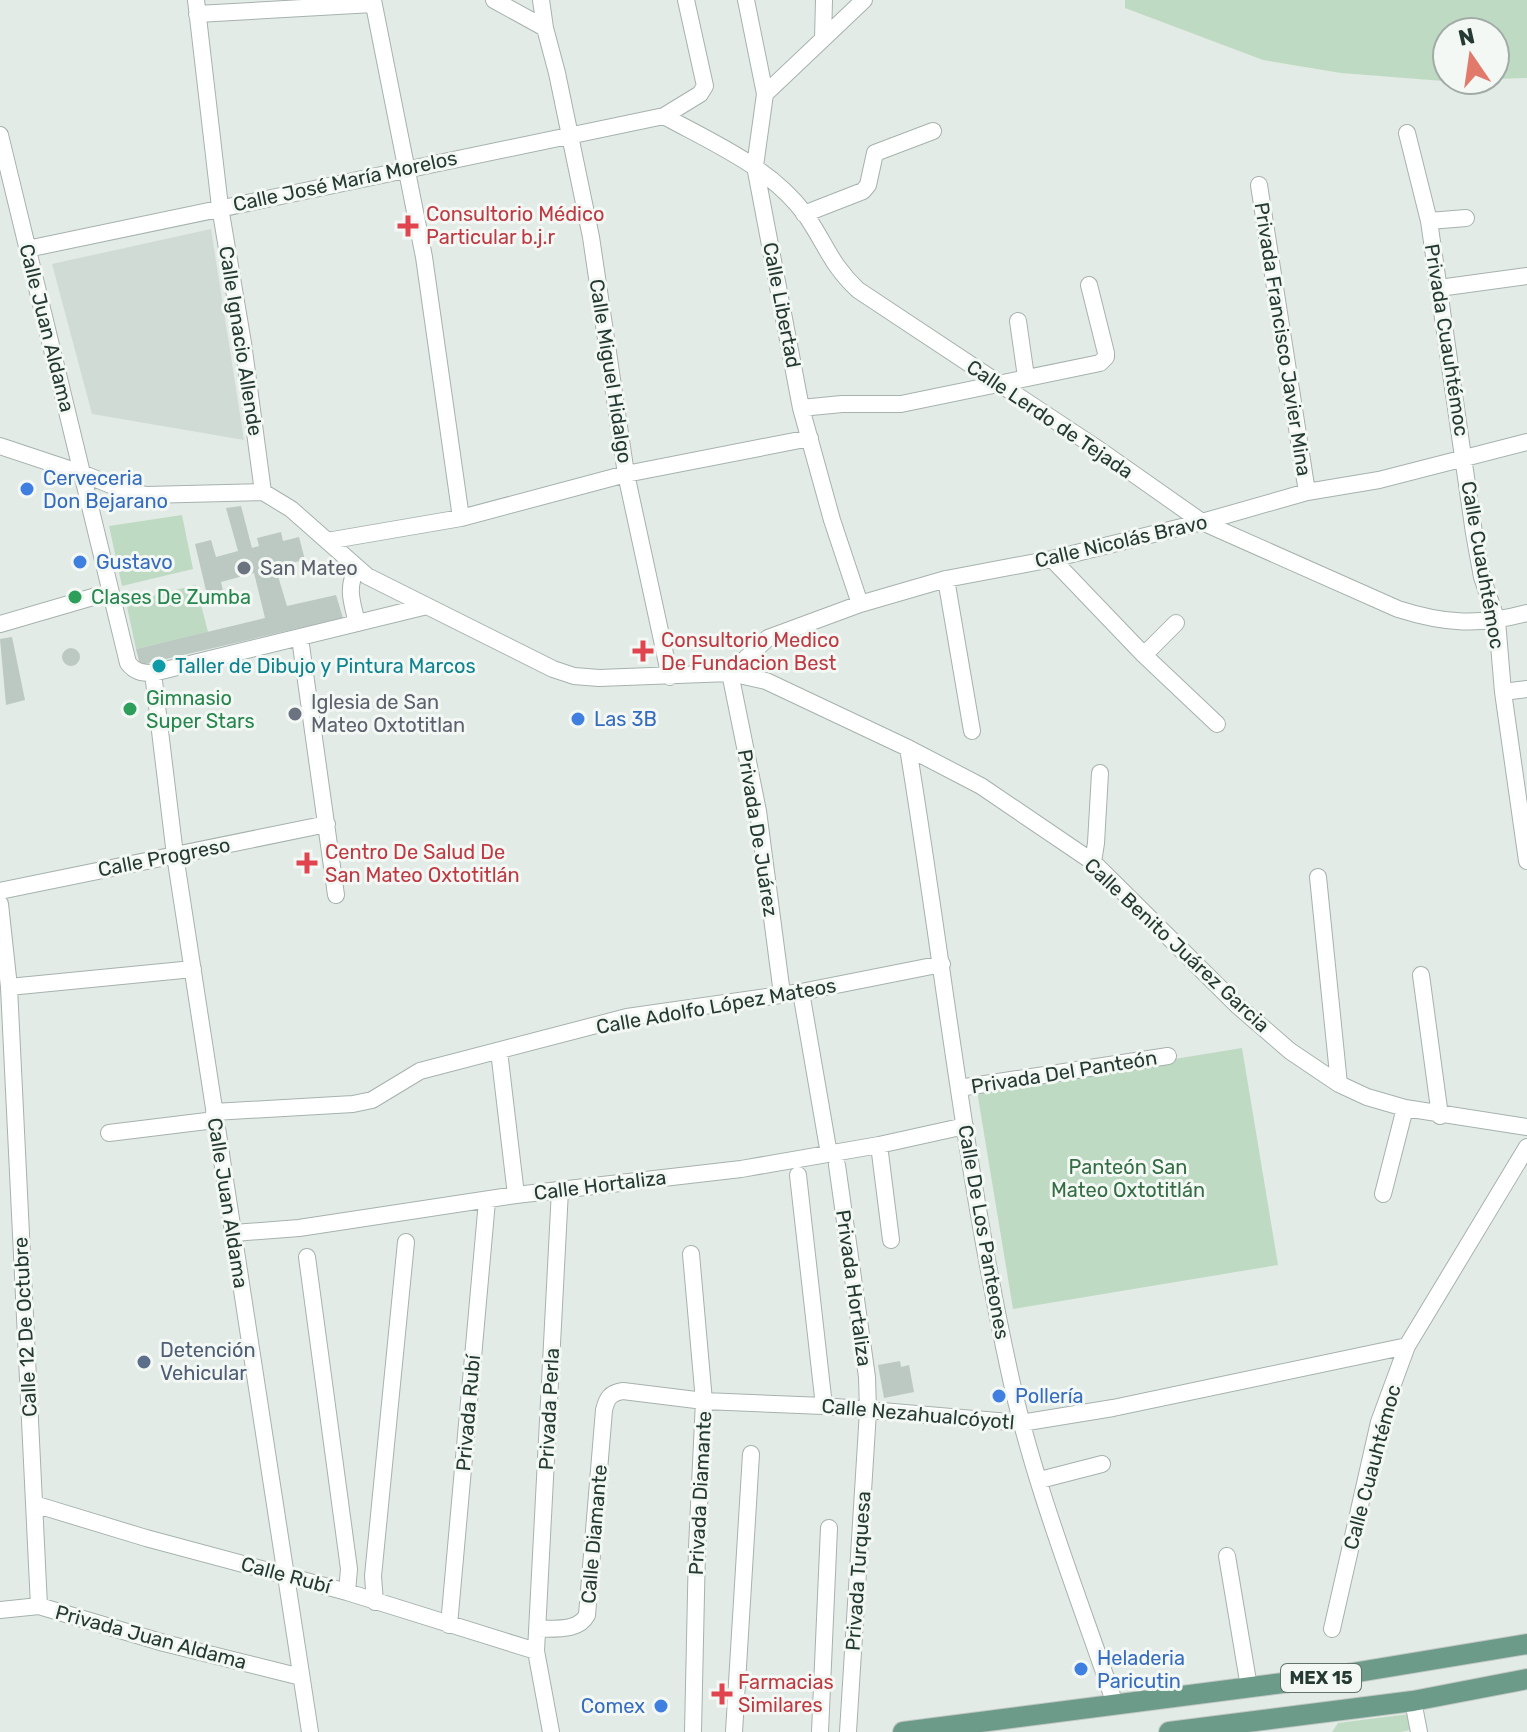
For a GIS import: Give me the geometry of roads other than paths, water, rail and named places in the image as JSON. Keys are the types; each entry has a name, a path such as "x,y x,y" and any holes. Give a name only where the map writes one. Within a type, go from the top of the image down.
{"main road":[{"name":"MEX 15","path":"903,1732 1322,1678 1527,1644"},
{"name":"MEX 15","path":"1169,1732 1413,1701 1527,1679"},
{"path":"1319,1732 1330,1712"}],"street":[{"path":"494,0 545,28"},
{"name":"Calle Miguel Hidalgo","path":"541,0 591,237 626,474 670,677"},
{"path":"664,116 700,94 705,86 686,0"},
{"name":"Calle Libertad","path":"746,0 765,94 755,166 801,408 832,520 860,604"},
{"path":"823,39 824,0"},
{"path":"765,94 864,0"},
{"path":"196,7 373,2 424,257 461,518"},
{"name":"Calle Ignacio Allende","path":"196,7 220,207 243,343 263,492"},
{"name":"Calle José María Morelos","path":"27,249 664,116"},
{"name":"Calle Lerdo de Tejada","path":"664,116 755,166 804,214 829,258 858,290 1202,522 1398,609 1450,623 1497,621 1527,613"},
{"path":"804,214 859,194 868,185 875,153 933,131"},
{"name":"Privada Cuauhtémoc","path":"1407,133 1429,221 1465,459"},
{"name":"Calle Juan Aldama","path":"0,135 128,663 141,673 153,673 175,855 310,1732"},
{"name":"Privada Francisco Javier Mina","path":"1259,185 1307,492"},
{"name":"Privada Cuauhtémoc","path":"1429,221 1466,218"},
{"path":"1439,288 1527,276"},
{"path":"801,408 901,404 1095,365 1106,357 1089,285"},
{"path":"1018,321 1026,377"},
{"path":"327,541 461,518 626,474 810,438"},
{"name":"Calle Nicolás Bravo","path":"730,673 768,638 860,604 946,579 1052,559 1307,492 1379,480 1527,442"},
{"path":"0,446 128,492 146,495 263,492"},
{"name":"Calle Cuauhtémoc","path":"1465,459 1482,577 1497,621 1503,692 1527,861"},
{"name":"Calle Benito Juárez Garcia","path":"263,492 291,509 367,576 423,607 564,673 599,678 730,673 766,681 908,748 981,786 1093,862 1238,1006 1290,1051 1339,1084 1367,1097 1405,1108 1440,1116 1527,1127"},
{"path":"1052,559 1144,655 1217,724"},
{"path":"357,568 350,580 349,592 357,623"},
{"path":"946,579 972,731"},
{"path":"0,624 110,592"},
{"path":"153,673 423,607"},
{"path":"1144,655 1176,623"},
{"path":"300,638 336,895"},
{"name":"Privada De Juárez","path":"730,673 758,811 782,994"},
{"path":"1503,692 1527,689"},
{"name":"Calle De Los Panteones","path":"908,748 965,1126 1008,1369 1021,1423 1115,1704"},
{"path":"1093,862 1100,773"},
{"name":"Calle Progreso","path":"0,891 327,824"},
{"path":"1318,877 1339,1084"},
{"name":"Calle 12 De Octubre","path":"0,904 9,987 5,1064 39,1606"},
{"name":"Calle Adolfo López Mateos","path":"109,1133 214,1116 353,1104 372,1100 420,1071 627,1017 801,992 942,964"},
{"path":"9,987 193,969"},
{"path":"1421,975 1440,1116"},
{"name":"Privada Hortaliza","path":"801,992 833,1160 867,1377 868,1411"},
{"path":"499,1051 516,1195"},
{"name":"Privada Del Panteón","path":"959,1088 1168,1056"},
{"path":"1383,1194 1405,1108"},
{"name":"Calle Hortaliza","path":"234,1233 299,1228 516,1195 833,1160 879,1145 965,1126"},
{"path":"879,1145 891,1240"},
{"name":"Calle Cuauhtémoc","path":"1332,1629 1379,1422 1407,1346 1527,1147"},
{"path":"798,1175 824,1406"},
{"name":"Privada Perla","path":"537,1629 560,1190"},
{"name":"Privada Rubí","path":"449,1625 487,1201"},
{"path":"375,1602 373,1576 406,1242"},
{"name":"Privada Diamante","path":"691,1254 704,1401 693,1732"},
{"path":"307,1257 349,1569 347,1592"},
{"name":"Calle Nezahualcóyotl","path":"614,1392 1021,1423 1113,1408 1407,1346"},
{"name":"Calle Diamante","path":"537,1629 572,1627 587,1615 604,1410 609,1396 614,1392"},
{"name":"Privada Turquesa","path":"848,1732 868,1411"},
{"path":"734,1732 751,1454"},
{"path":"1040,1480 1102,1464"},
{"name":"Calle Rubí","path":"34,1504 146,1538 347,1592 536,1651"},
{"path":"820,1732 829,1528"},
{"path":"1227,1556 1249,1687"},
{"name":"Privada Juan Aldama","path":"0,1610 39,1606 164,1643 301,1677"},
{"path":"537,1629 536,1651 551,1732"},
{"path":"1413,1701 1419,1732"}],"place":[{"name":"Consultorio Médico Particular b.j.r","path":"408,226"},
{"name":"Cerveceria Don Bejarano","path":"27,489"},
{"name":"Gustavo","path":"80,562"},
{"name":"San Mateo","path":"244,568"},
{"name":"Clases De Zumba","path":"75,597"},
{"name":"Consultorio Medico De Fundacion Best","path":"643,651"},
{"name":"Taller de Dibujo y Pintura Marcos","path":"159,666"},
{"name":"Gimnasio Super Stars","path":"130,709"},
{"name":"Iglesia de San Mateo Oxtotitlan","path":"295,714"},
{"name":"Las 3B","path":"578,719"},
{"name":"Centro De Salud De San Mateo Oxtotitlán","path":"307,863"},
{"name":"Detención Vehicular","path":"144,1362"},
{"name":"Pollería","path":"999,1396"},
{"name":"Heladeria Paricutin","path":"1081,1669"},
{"name":"Farmacias Similares","path":"722,1694"},
{"name":"Comex","path":"661,1706"}],"park label":[{"name":"Panteón San Mateo Oxtotitlán","path":"1128,1178"}]}
